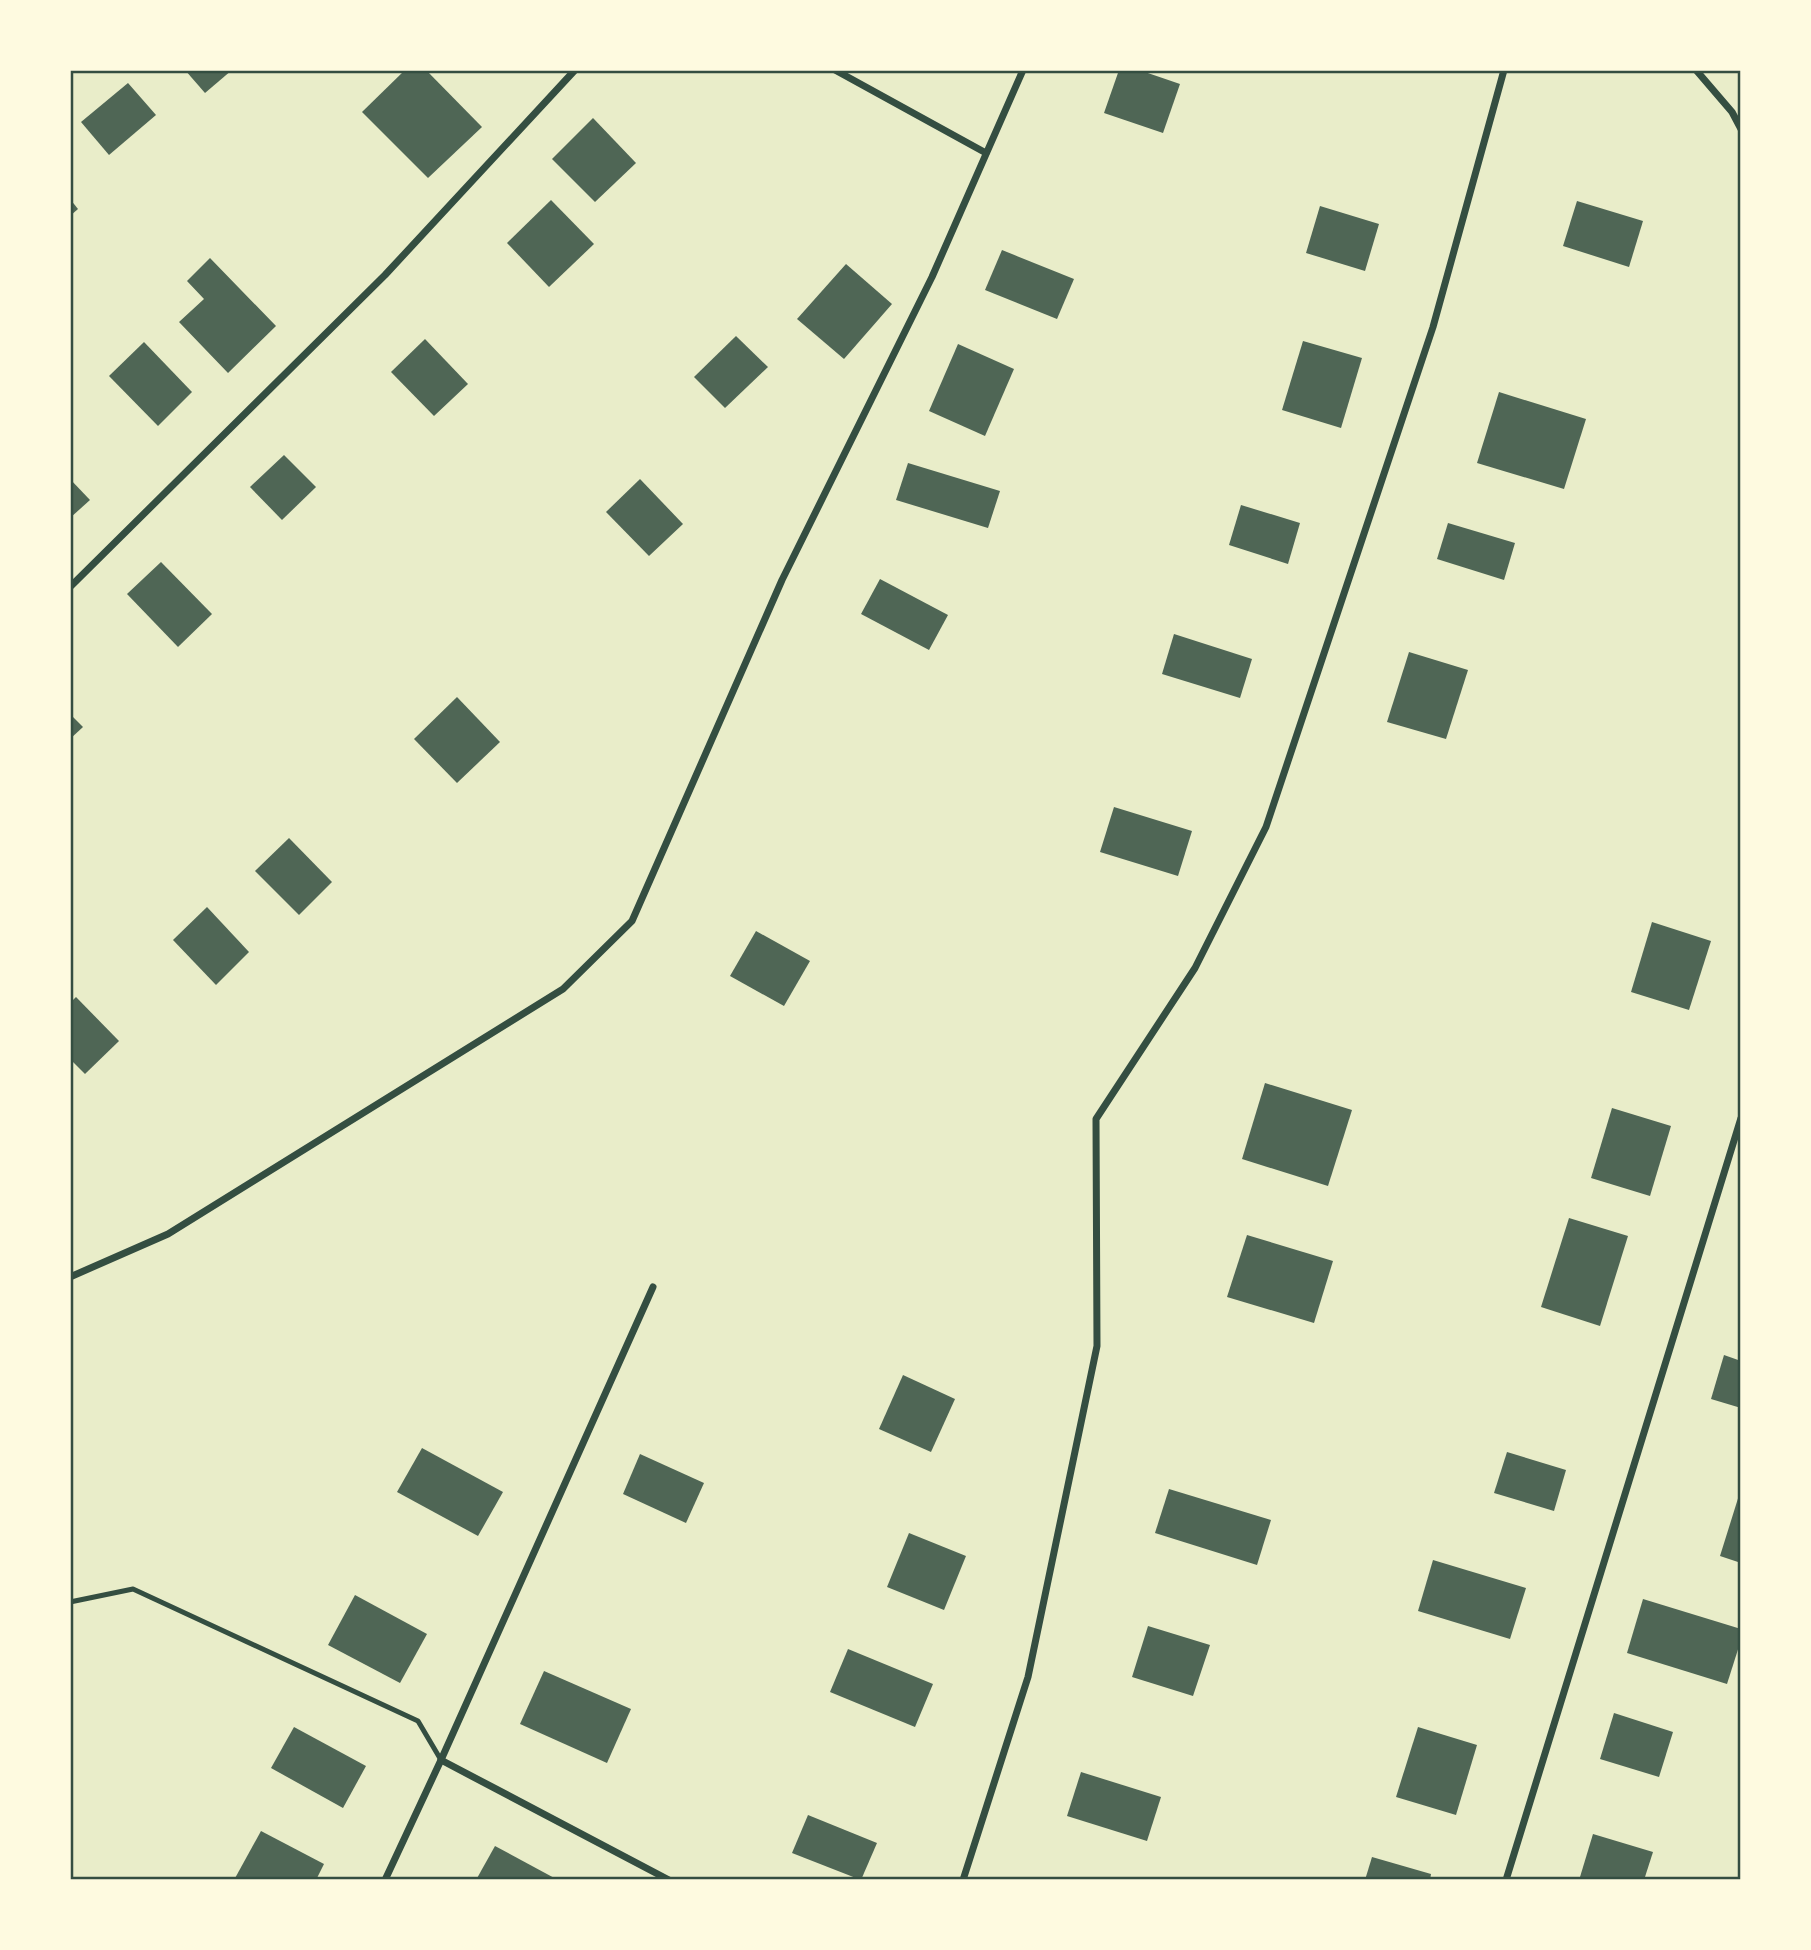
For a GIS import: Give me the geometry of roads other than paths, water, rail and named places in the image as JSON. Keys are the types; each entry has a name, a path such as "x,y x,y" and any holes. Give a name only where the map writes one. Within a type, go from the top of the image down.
{"street":[{"path":"70,587 385,275 575,70"},
{"path":"835,70 986,153"},
{"path":"70,1277 168,1234 563,989 632,921 782,580 932,277 1023,70"},
{"path":"962,1880 1028,1677 1097,1346 1096,1119 1195,968 1266,827 1433,327 1504,70"},
{"path":"1696,70 1732,112 1741,130"},
{"path":"1506,1880 1741,1118"},
{"path":"385,1880 653,1287"},
{"path":"441,1760 669,1880"}],"lane":[{"path":"70,1602 133,1589 418,1721 441,1760"}]}
